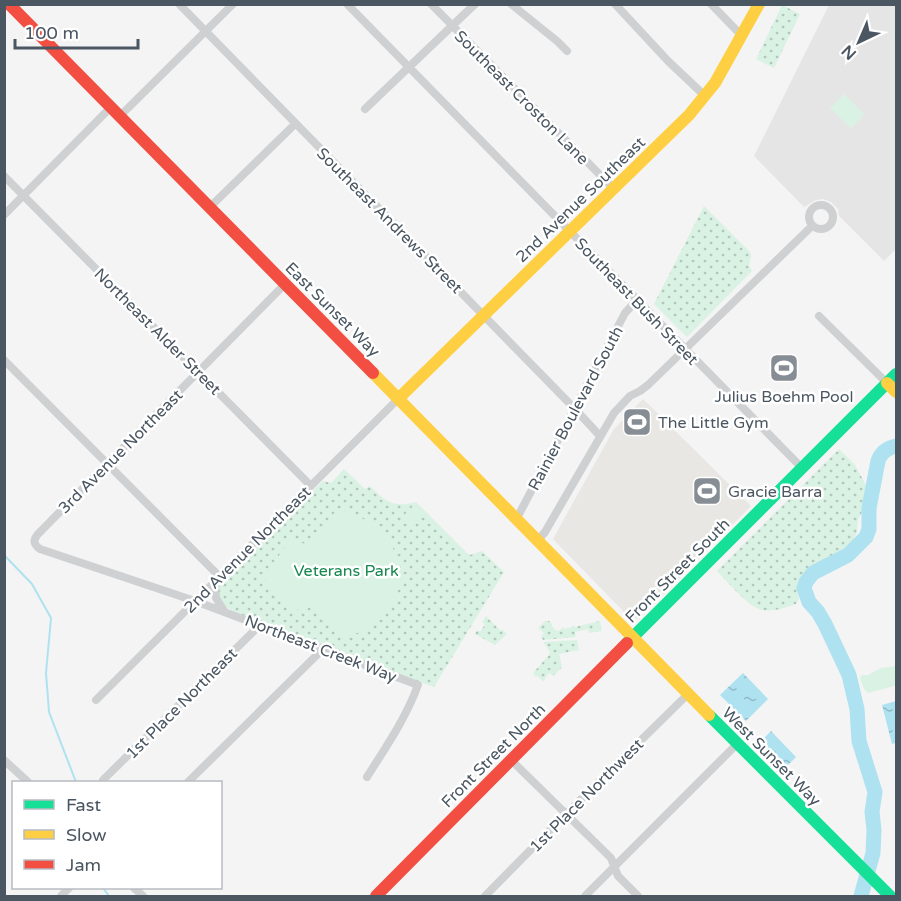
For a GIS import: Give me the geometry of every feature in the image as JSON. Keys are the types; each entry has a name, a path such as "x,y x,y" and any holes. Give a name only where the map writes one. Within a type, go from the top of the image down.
{"main road":[{"name":"East Sunset Way","path":"9,4 633,637"},
{"name":"2nd Avenue Southeast","path":"399,398 681,123 715,83 759,4"},
{"path":"892,379 897,392"},
{"name":"Front Street South","path":"633,637 892,379"},
{"name":"West Sunset Way","path":"633,637 890,897"},
{"name":"Front Street North","path":"376,897 633,637"}],"street":[{"name":"Southeast Andrews Street","path":"179,4 600,436"},
{"path":"4,215 115,111 206,32 233,4"},
{"name":"Southeast Bush Street","path":"347,4 802,468"},
{"name":"Southeast Croston Lane","path":"431,4 613,188"},
{"path":"365,109 475,4"},
{"path":"511,4 567,51"},
{"path":"615,4 668,61 705,96"},
{"path":"711,4 742,36"},
{"path":"210,207 296,124"},
{"name":"Northeast Alder Street","path":"4,176 310,486"},
{"path":"538,540 623,402 644,389 812,226"},
{"name":"3rd Avenue Northeast","path":"34,542 34,538 285,284"},
{"name":"Rainier Boulevard South","path":"518,518 625,313 637,300"},
{"path":"819,316 892,379"},
{"path":"4,360 217,579"},
{"name":"2nd Avenue Northeast","path":"96,700 399,398"},
{"name":"Northeast Creek Way","path":"34,542 40,549 224,611 417,685 407,711 367,777"},
{"name":"Northeast Creek Way","path":"217,579 216,598 224,611"},
{"name":"1st Place Northeast","path":"103,780 260,625"},
{"path":"190,781 323,649"},
{"name":"1st Place Northwest","path":"485,897 688,694"},
{"path":"585,897 737,744"},
{"path":"4,760 26,781"},
{"path":"511,760 610,858 618,876 638,897"}],"shaded area":[{"path":"829,5 896,5 896,249 884,261 839,216 838,209 831,202 823,199 816,200 804,207 754,156"},
{"path":"643,399 751,506 639,619 629,617 553,539 614,429"}],"green space":[{"path":"782,5 800,14 774,68 756,59"},
{"path":"844,94 864,114 851,128 830,108"},
{"path":"704,206 750,252 749,266 752,271 687,337 654,304"},
{"path":"839,449 855,465 868,489 852,543 808,571 800,579 797,589 799,599 796,604 773,610 754,607 717,571"},
{"name":"Veterans Park","path":"344,469 365,489 370,486 390,502 408,504 416,502 467,553 470,555 482,551 504,572 434,687 274,629 227,608 220,601 218,589 220,582 323,481 331,483"},
{"path":"414,505 420,512 420,517 416,523 408,525 401,518"},
{"path":"337,510 359,516 379,531 395,551 401,574 394,598 377,620 364,630 342,637 308,606 294,611 266,580 265,573 291,540 306,544"},
{"path":"486,616 507,634 495,645 475,634 476,631 481,631 485,624 482,622"},
{"path":"545,621 549,621 555,630 559,631 563,627 565,629 573,625 575,627 600,621 602,631 589,633 588,629 575,632 576,637 543,640 541,636 544,633 538,628"},
{"path":"577,640 579,650 559,654 562,667 553,676 549,673 544,682 536,677 533,673 550,652 543,642"},
{"path":"896,666 894,686 868,693 864,689 860,678 862,675 868,675 881,668"}],"water":[{"path":"743,673 768,699 746,721 720,695"},
{"path":"896,701 896,743 892,744 882,705"},
{"path":"771,731 796,757 785,768 760,742"}],"waterway":[{"path":"861,896 873,853 872,812 875,792 859,741 857,709 849,675 825,624 809,602 804,588 813,573 848,555 866,537 878,461 885,451 896,446"},
{"path":"4,555 32,584 51,618 46,673 49,712 76,781"},
{"path":"104,889 109,896"}],"traffic: fast":[{"path":"627,643 896,374"},
{"path":"709,715 890,896"}],"traffic: slow":[{"path":"399,398 689,115 715,83 759,4"},
{"path":"373,373 709,715"},
{"path":"887,383 896,392"}],"traffic: jam":[{"path":"9,4 373,373"},
{"path":"376,896 627,643"}],"place":[{"name":"Julius Boehm Pool","path":"784,368"},
{"name":"The Little Gym","path":"637,422"},
{"name":"Gracie Barra","path":"707,491"}]}
